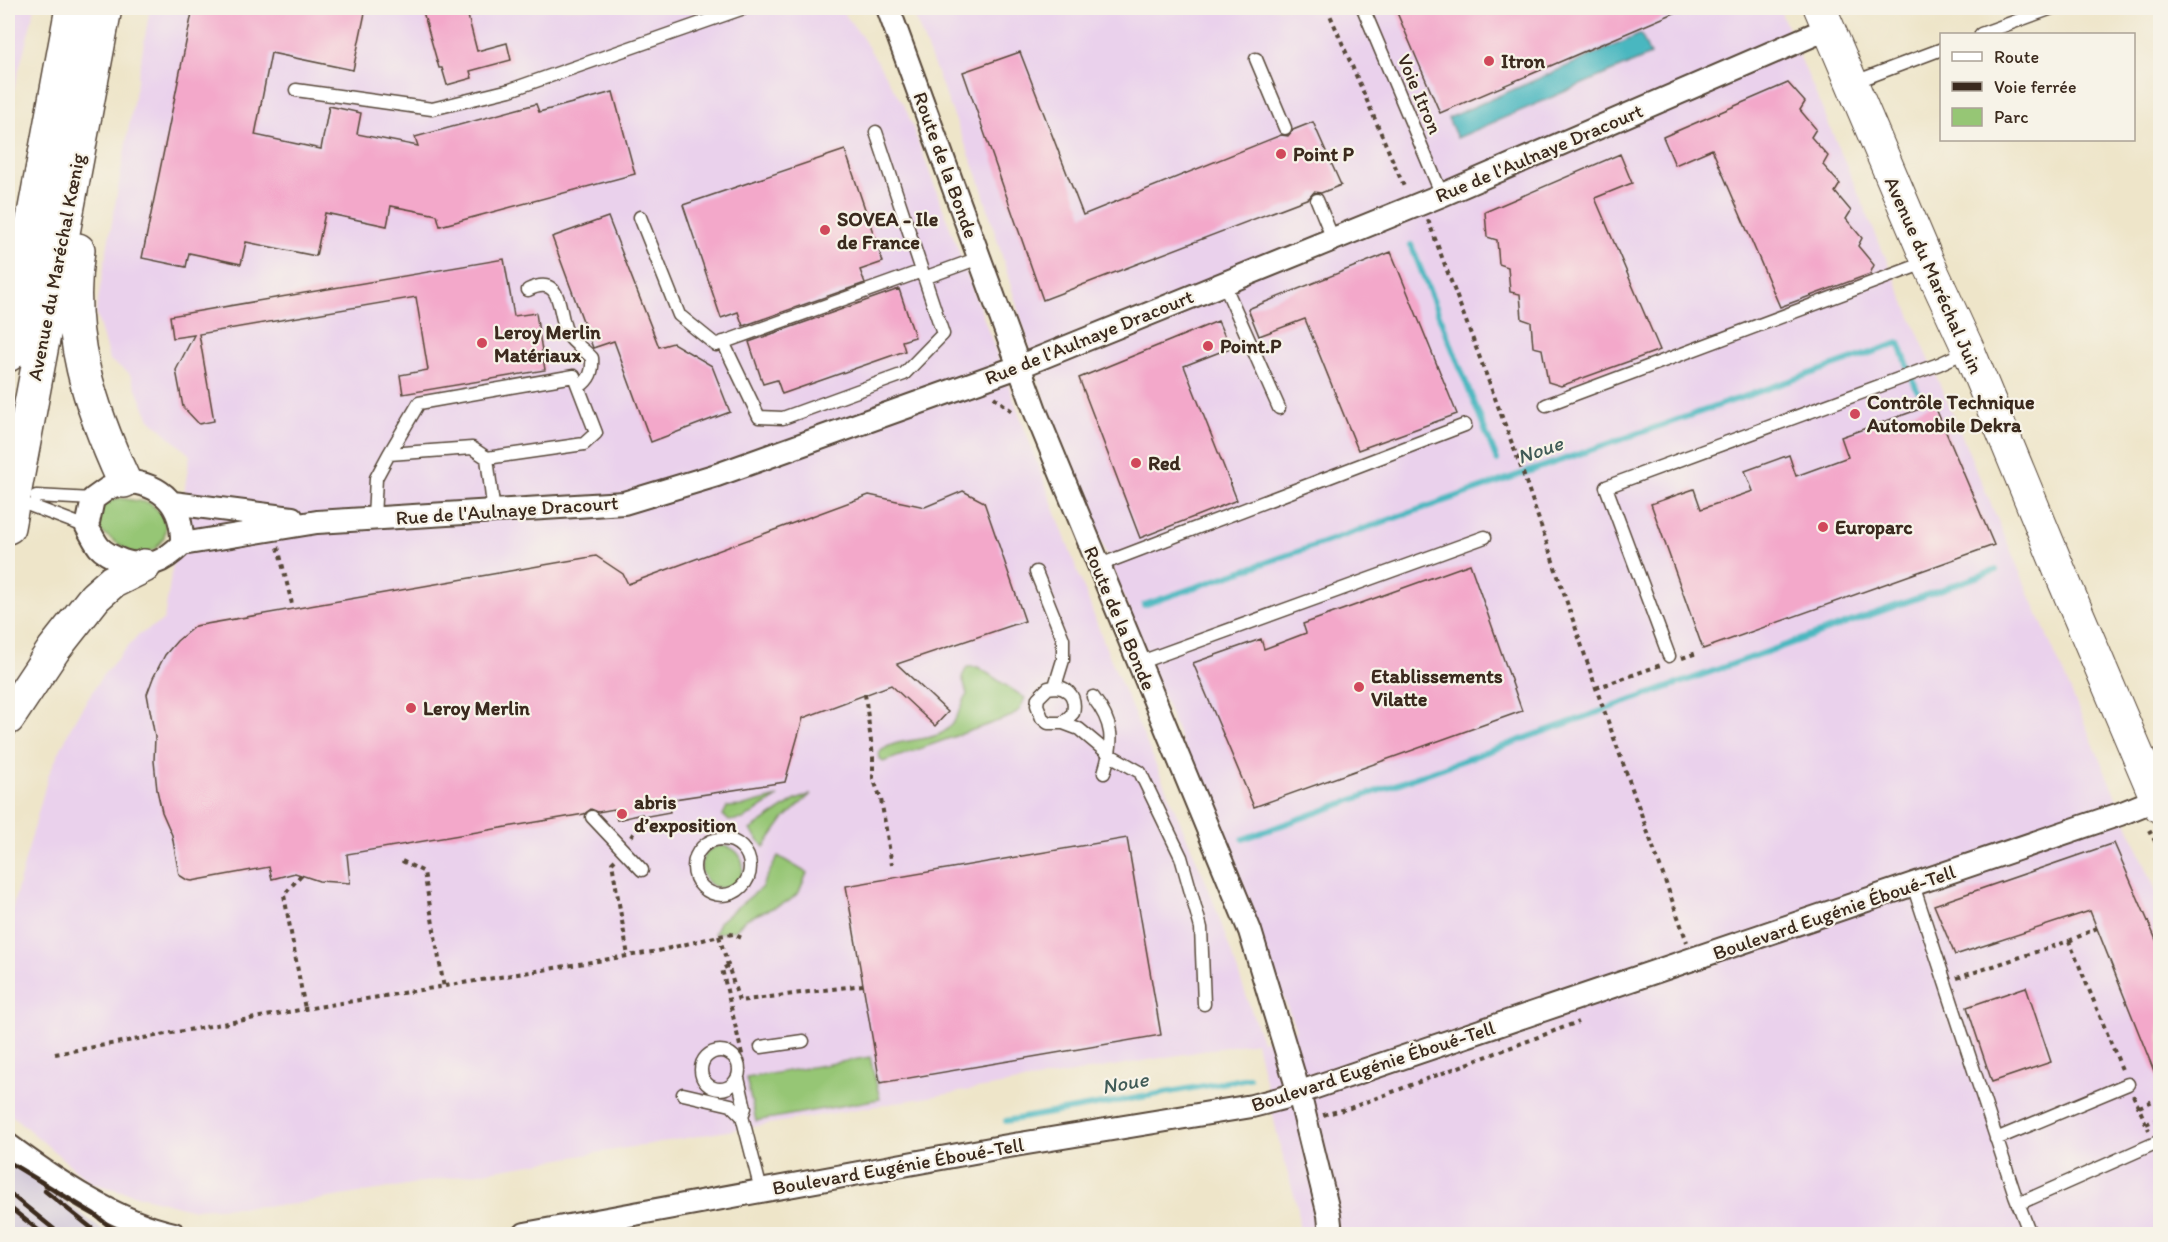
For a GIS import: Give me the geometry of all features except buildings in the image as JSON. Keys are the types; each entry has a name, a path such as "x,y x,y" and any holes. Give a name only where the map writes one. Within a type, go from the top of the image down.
{"main road":[{"name":"Avenue du Maréchal Kœnig","path":"8,355 72,8"},
{"name":"Avenue du Maréchal Kœnig","path":"24,509 76,159 105,8"},
{"path":"76,159 89,183 75,273 74,313 78,352 98,420 124,481"},
{"path":"8,718 54,649 95,597 112,582 144,566"}],"street":[{"name":"Route de la Bonde","path":"888,8 1018,367 1250,931 1299,1093 1329,1215 1330,1234"},
{"name":"Rue de l'Aulnaye Dracourt","path":"182,544 317,522 494,513 624,503 717,475 1018,367 1442,195 1825,18"},
{"name":"Avenue du Maréchal Juin","path":"1825,18 1928,262 1969,351 2154,809"},
{"path":"124,481 139,482 158,490 173,502 182,529 182,544 172,554 155,563 144,566 113,558 99,547 87,527 93,499 124,481"},
{"name":"Rue de l'Aulnaye Dracourt","path":"173,502 317,522"},
{"name":"Boulevard Eugénie Éboué-Tell","path":"525,1234 996,1148 1252,1106 1299,1093 2120,814 2154,809"},
{"path":"8,1145 37,1167 88,1198 153,1230 174,1234"}],"lane":[{"path":"296,90 432,109 510,90 744,8"},
{"name":"Voie Itron","path":"1363,8 1442,195"},
{"path":"1984,33 2052,8"},
{"path":"1851,83 1940,49"},
{"path":"1256,59 1286,128"},
{"path":"723,342 759,417 783,418 904,374 943,334 876,132"},
{"path":"1317,200 1333,239"},
{"path":"640,217 678,315 716,345 923,274 980,258"},
{"path":"1546,405 1928,262"},
{"path":"1224,284 1279,408"},
{"path":"528,290 537,285 545,285 551,289 557,296 564,327 569,337 592,358 593,370 587,381 579,387"},
{"path":"1669,660 1606,487 1897,380 1969,351"},
{"path":"374,518 376,478 389,454 419,403 574,376 596,433 584,444 488,458 472,448 389,454"},
{"path":"1098,566 1465,425"},
{"path":"488,458 494,513"},
{"path":"24,509 93,499"},
{"path":"24,509 87,527"},
{"path":"1138,663 1485,537"},
{"path":"1036,572 1063,639 1063,660 1055,686"},
{"path":"1063,723 1073,713 1074,699 1070,692 1063,688 1055,686 1048,688 1038,698 1038,712 1048,723 1063,723 1078,729 1110,755 1140,772 1181,857 1201,928 1204,1004"},
{"path":"1093,697 1103,710 1112,733 1110,755 1104,773"},
{"path":"592,817 642,870"},
{"path":"726,839 740,845 750,860 747,882 735,892 721,896 705,890 696,877 695,861 700,849 709,842 726,839"},
{"path":"1913,885 2018,1204 2030,1234"},
{"path":"760,1047 803,1041"},
{"path":"742,1074 745,1108 742,1116"},
{"path":"1996,1138 2128,1084"},
{"path":"683,1094 731,1105 742,1116 760,1190"},
{"path":"2018,1204 2158,1142"}],"path":[{"path":"1327,8 1407,196"},
{"path":"1427,217 1522,470 1596,688 1694,960"},
{"path":"276,537 291,604"},
{"path":"1596,688 1669,660 1697,652"},
{"path":"865,694 873,757 873,778 881,799 892,865"},
{"path":"2154,809 2160,850"},
{"path":"628,957 612,863 623,850 643,817"},
{"path":"402,861 424,872 444,988"},
{"path":"301,875 284,895 305,1010"},
{"path":"1944,982 2069,941 2097,928"},
{"path":"55,1054 628,957 718,936 733,934 742,938"},
{"path":"718,936 739,1001 863,985"},
{"path":"2069,941 2128,1084 2146,1124 2158,1142"},
{"path":"728,966 722,969 742,1074"},
{"path":"2139,1107 2160,1098"},
{"path":"2146,1124 2160,1118"}],"shaded area":[{"path":"8,8 35,8 8,112"},
{"path":"150,8 840,8 862,37 906,109 1106,648 1209,889 1262,1041 1296,1030 1045,400 979,179 911,8 1779,8 2160,900 2160,1234 1299,1234 1298,1209 1280,1146 1256,1042 288,1205 190,1209 91,1183 8,1112 8,924 48,776 74,721 102,676 137,636 164,620 190,455 150,419 129,373 109,360 96,312"},
{"path":"8,1157 107,1234 11,1234 8,1230"}],"green space":[{"path":"119,498 150,503 162,514 166,526 164,538 155,549 142,555 130,552 100,531 97,521 99,513 105,503"},
{"path":"967,667 978,667 1025,698 1020,709 1012,716 883,762 879,753 885,748 901,742 935,736 951,726 967,694 962,677"},
{"path":"811,794 784,819 764,847 750,830 794,801"},
{"path":"778,797 744,819 729,821 723,815 727,807 744,806"},
{"path":"722,846 737,852 743,867 737,882 722,888 707,882 701,867 707,852"},
{"path":"778,856 807,873 799,892 789,901 746,919 735,930 714,934 719,922 761,888"},
{"path":"870,1057 880,1099 756,1121 746,1078"}],"water":[{"path":"1641,34 1650,55 1457,138 1448,118"}],"waterway":[{"name":"Noue","path":"1411,245 1497,460"},
{"name":"Noue","path":"1144,605 1899,343 1917,390"},
{"name":"Noue","path":"1243,839 1996,570"},
{"name":"Noue","path":"1006,1121 1249,1078"}],"railway":[{"path":"12,1164 94,1214 119,1234"},
{"path":"45,1191 99,1234"},
{"path":"8,1192 60,1234"},
{"path":"8,1206 43,1234"}],"place":[{"name":"Itron","path":"1489,61"},
{"name":"Point P","path":"1281,154"},
{"name":"SOVEA - Ile de France","path":"825,230"},
{"name":"Leroy Merlin Matériaux","path":"482,343"},
{"name":"Point.P","path":"1208,346"},
{"name":"Contrôle Technique Automobile Dekra","path":"1855,414"},
{"name":"Red","path":"1136,463"},
{"name":"Europarc","path":"1823,527"},
{"name":"Etablissements Vilatte","path":"1359,687"},
{"name":"Leroy Merlin","path":"411,708"},
{"name":"abris d’exposition","path":"622,814"}]}
